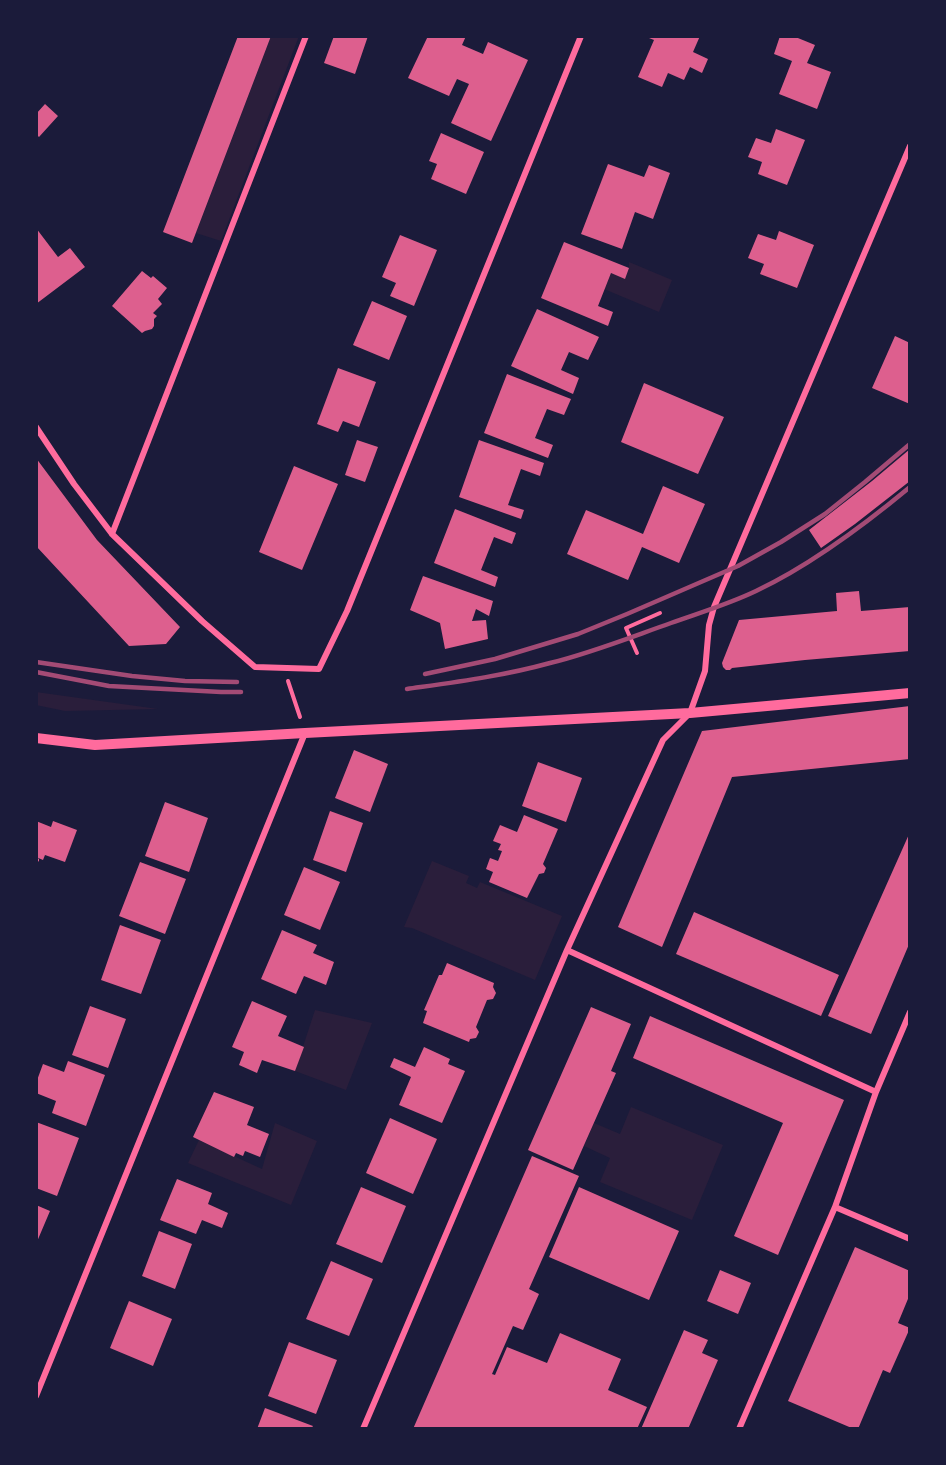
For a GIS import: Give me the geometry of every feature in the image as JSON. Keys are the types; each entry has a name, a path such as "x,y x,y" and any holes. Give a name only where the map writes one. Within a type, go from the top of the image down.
{"street":[{"path":"112,534 306,36"},
{"path":"36,427 74,484 112,534 202,621 255,667 319,669 347,611 581,36"},
{"path":"363,1429 567,950 663,740 690,713 705,671 709,625 712,616 910,146"},
{"path":"36,738 95,746 690,713 910,693"},
{"path":"36,1396 305,733"},
{"path":"567,950 876,1092"},
{"path":"739,1429 835,1207 876,1092 910,1012"},
{"path":"835,1207 910,1239"}],"path":[{"path":"637,653 626,628 660,613"},
{"path":"285,669 305,733"}],"shaded area":[{"path":"271,36 299,36 221,241 196,233"},
{"path":"629,262 672,280 659,312 604,289 611,273 625,278"},
{"path":"36,692 158,709 65,711 36,705"},
{"path":"432,861 469,876 466,883 477,888 480,882 562,916 535,980 412,928 404,927"},
{"path":"315,1010 372,1023 346,1090 295,1071"},
{"path":"631,1107 723,1145 692,1220 600,1182 610,1158 584,1146 594,1123 620,1134"},
{"path":"275,1123 317,1141 291,1205 188,1163 199,1140 262,1169"}],"building":[{"path":"238,36 271,36 192,243 163,232"},
{"path":"334,36 368,36 355,74 324,63"},
{"path":"428,36 466,36 462,45 483,54 488,42 528,60 491,141 451,123 469,84 457,79 449,96 408,78"},
{"path":"644,36 700,36 693,52 708,59 702,73 690,67 684,80 668,73 662,87 638,77 654,40"},
{"path":"780,36 793,36 815,45 807,63 831,72 817,109 779,94 792,61 774,54"},
{"path":"45,104 58,116 39,137 36,134 36,114"},
{"path":"776,129 805,140 787,185 758,174 762,162 748,157 756,138 771,143"},
{"path":"441,133 484,152 466,194 431,179 437,164 429,161"},
{"path":"608,164 644,177 649,165 670,173 653,219 635,212 622,249 581,234"},
{"path":"36,228 58,257 70,248 85,267 36,304"},
{"path":"779,231 814,245 797,288 760,274 764,264 748,258 758,234 776,240"},
{"path":"400,235 437,250 414,306 390,296 396,283 382,277"},
{"path":"564,242 629,268 625,279 611,273 598,306 613,312 608,326 541,298"},
{"path":"142,271 151,278 153,276 167,288 158,299 162,304 153,313 157,316 154,319 154,326 142,333 112,306"},
{"path":"372,301 407,316 389,360 353,345"},
{"path":"537,309 599,337 588,360 569,352 561,370 579,378 573,394 511,366"},
{"path":"895,336 910,343 910,404 872,388"},
{"path":"338,368 376,382 359,427 343,421 338,432 317,424"},
{"path":"507,374 571,399 564,415 547,409 535,438 553,445 548,458 484,433"},
{"path":"644,383 724,417 698,474 621,442"},
{"path":"357,440 378,447 365,482 345,475"},
{"path":"479,440 544,463 540,476 521,469 508,505 524,510 521,519 459,497"},
{"path":"910,449 910,481 821,548 809,530"},
{"path":"36,458 97,540 180,627 166,644 129,646 36,546"},
{"path":"294,466 338,484 302,570 259,552"},
{"path":"663,486 705,504 679,563 642,547 628,580 567,554 586,510 643,534"},
{"path":"455,509 516,533 512,544 494,537 481,570 498,577 495,587 434,563"},
{"path":"423,576 493,601 489,616 476,609 472,621 486,620 488,639 445,649 440,623 410,610"},
{"path":"859,591 861,611 910,607 910,651 805,660 730,670 723,667 722,663 739,620 837,611 836,593"},
{"path":"910,706 910,759 732,777 662,947 618,927 702,731"},
{"path":"354,750 388,764 370,812 335,798"},
{"path":"538,762 582,778 566,822 522,806"},
{"path":"165,802 208,818 189,872 145,856"},
{"path":"330,811 363,823 346,872 313,860"},
{"path":"524,815 558,829 543,864 546,868 544,873 539,874 527,898 489,882 493,872 486,869 490,858 498,861 502,851 498,850 501,844 493,841 500,825 517,832"},
{"path":"36,821 51,827 53,821 77,830 65,862 45,855 43,860 36,857"},
{"path":"910,832 910,942 871,1034 828,1016"},
{"path":"140,862 186,879 165,934 119,916"},
{"path":"304,867 340,882 320,930 284,915"},
{"path":"694,912 839,975 821,1016 676,954"},
{"path":"120,925 161,940 141,994 101,980"},
{"path":"282,930 317,945 313,953 334,962 326,985 304,976 296,994 261,979"},
{"path":"447,963 494,983 496,993 493,999 487,1000 476,1027 479,1032 476,1038 470,1039 469,1042 423,1023 427,1011 424,1010 439,975 442,975"},
{"path":"252,1001 287,1016 278,1036 304,1047 295,1071 262,1060 257,1073 239,1065 244,1052 232,1047"},
{"path":"90,1006 126,1019 108,1068 72,1055"},
{"path":"591,1007 631,1024 611,1071 616,1073 573,1170 528,1150"},
{"path":"650,1016 844,1100 778,1255 734,1236 783,1123 633,1058"},
{"path":"424,1047 450,1059 448,1064 465,1071 442,1123 399,1105 411,1077 390,1067 394,1058 415,1067"},
{"path":"68,1061 105,1075 86,1126 52,1113 56,1101 36,1093 36,1083 43,1064 64,1072"},
{"path":"214,1092 254,1107 247,1125 269,1134 260,1157 245,1151 243,1156 236,1153 234,1157 193,1137"},
{"path":"390,1118 437,1139 413,1194 366,1173"},
{"path":"36,1122 79,1138 57,1196 36,1188"},
{"path":"532,1156 579,1176 529,1289 539,1294 523,1330 513,1326 492,1374 495,1375 507,1347 547,1363 560,1333 621,1359 608,1390 647,1407 637,1429 413,1429"},
{"path":"177,1179 212,1193 208,1204 228,1213 222,1228 202,1220 196,1234 160,1220"},
{"path":"361,1187 406,1206 382,1263 336,1244"},
{"path":"579,1187 679,1231 649,1300 549,1257"},
{"path":"36,1205 50,1211 36,1244"},
{"path":"159,1231 192,1244 175,1289 142,1276"},
{"path":"855,1247 910,1271 910,1294 898,1323 910,1328 890,1373 883,1370 858,1429 788,1401"},
{"path":"331,1261 373,1279 349,1336 306,1319"},
{"path":"720,1270 751,1283 738,1314 707,1301"},
{"path":"129,1301 172,1319 153,1366 110,1348"},
{"path":"684,1330 708,1340 702,1353 718,1360 688,1429 641,1429"},
{"path":"289,1342 337,1360 316,1414 268,1396"},
{"path":"265,1408 313,1426 311,1429 257,1429"}],"railway":[{"path":"425,674 495,659 578,634 738,566 825,514 910,444"},
{"path":"407,689 532,668 611,644 735,600 776,581 817,557 910,487"},
{"path":"36,662 132,676 185,681 237,682"},
{"path":"36,672 109,686 241,692"}]}
